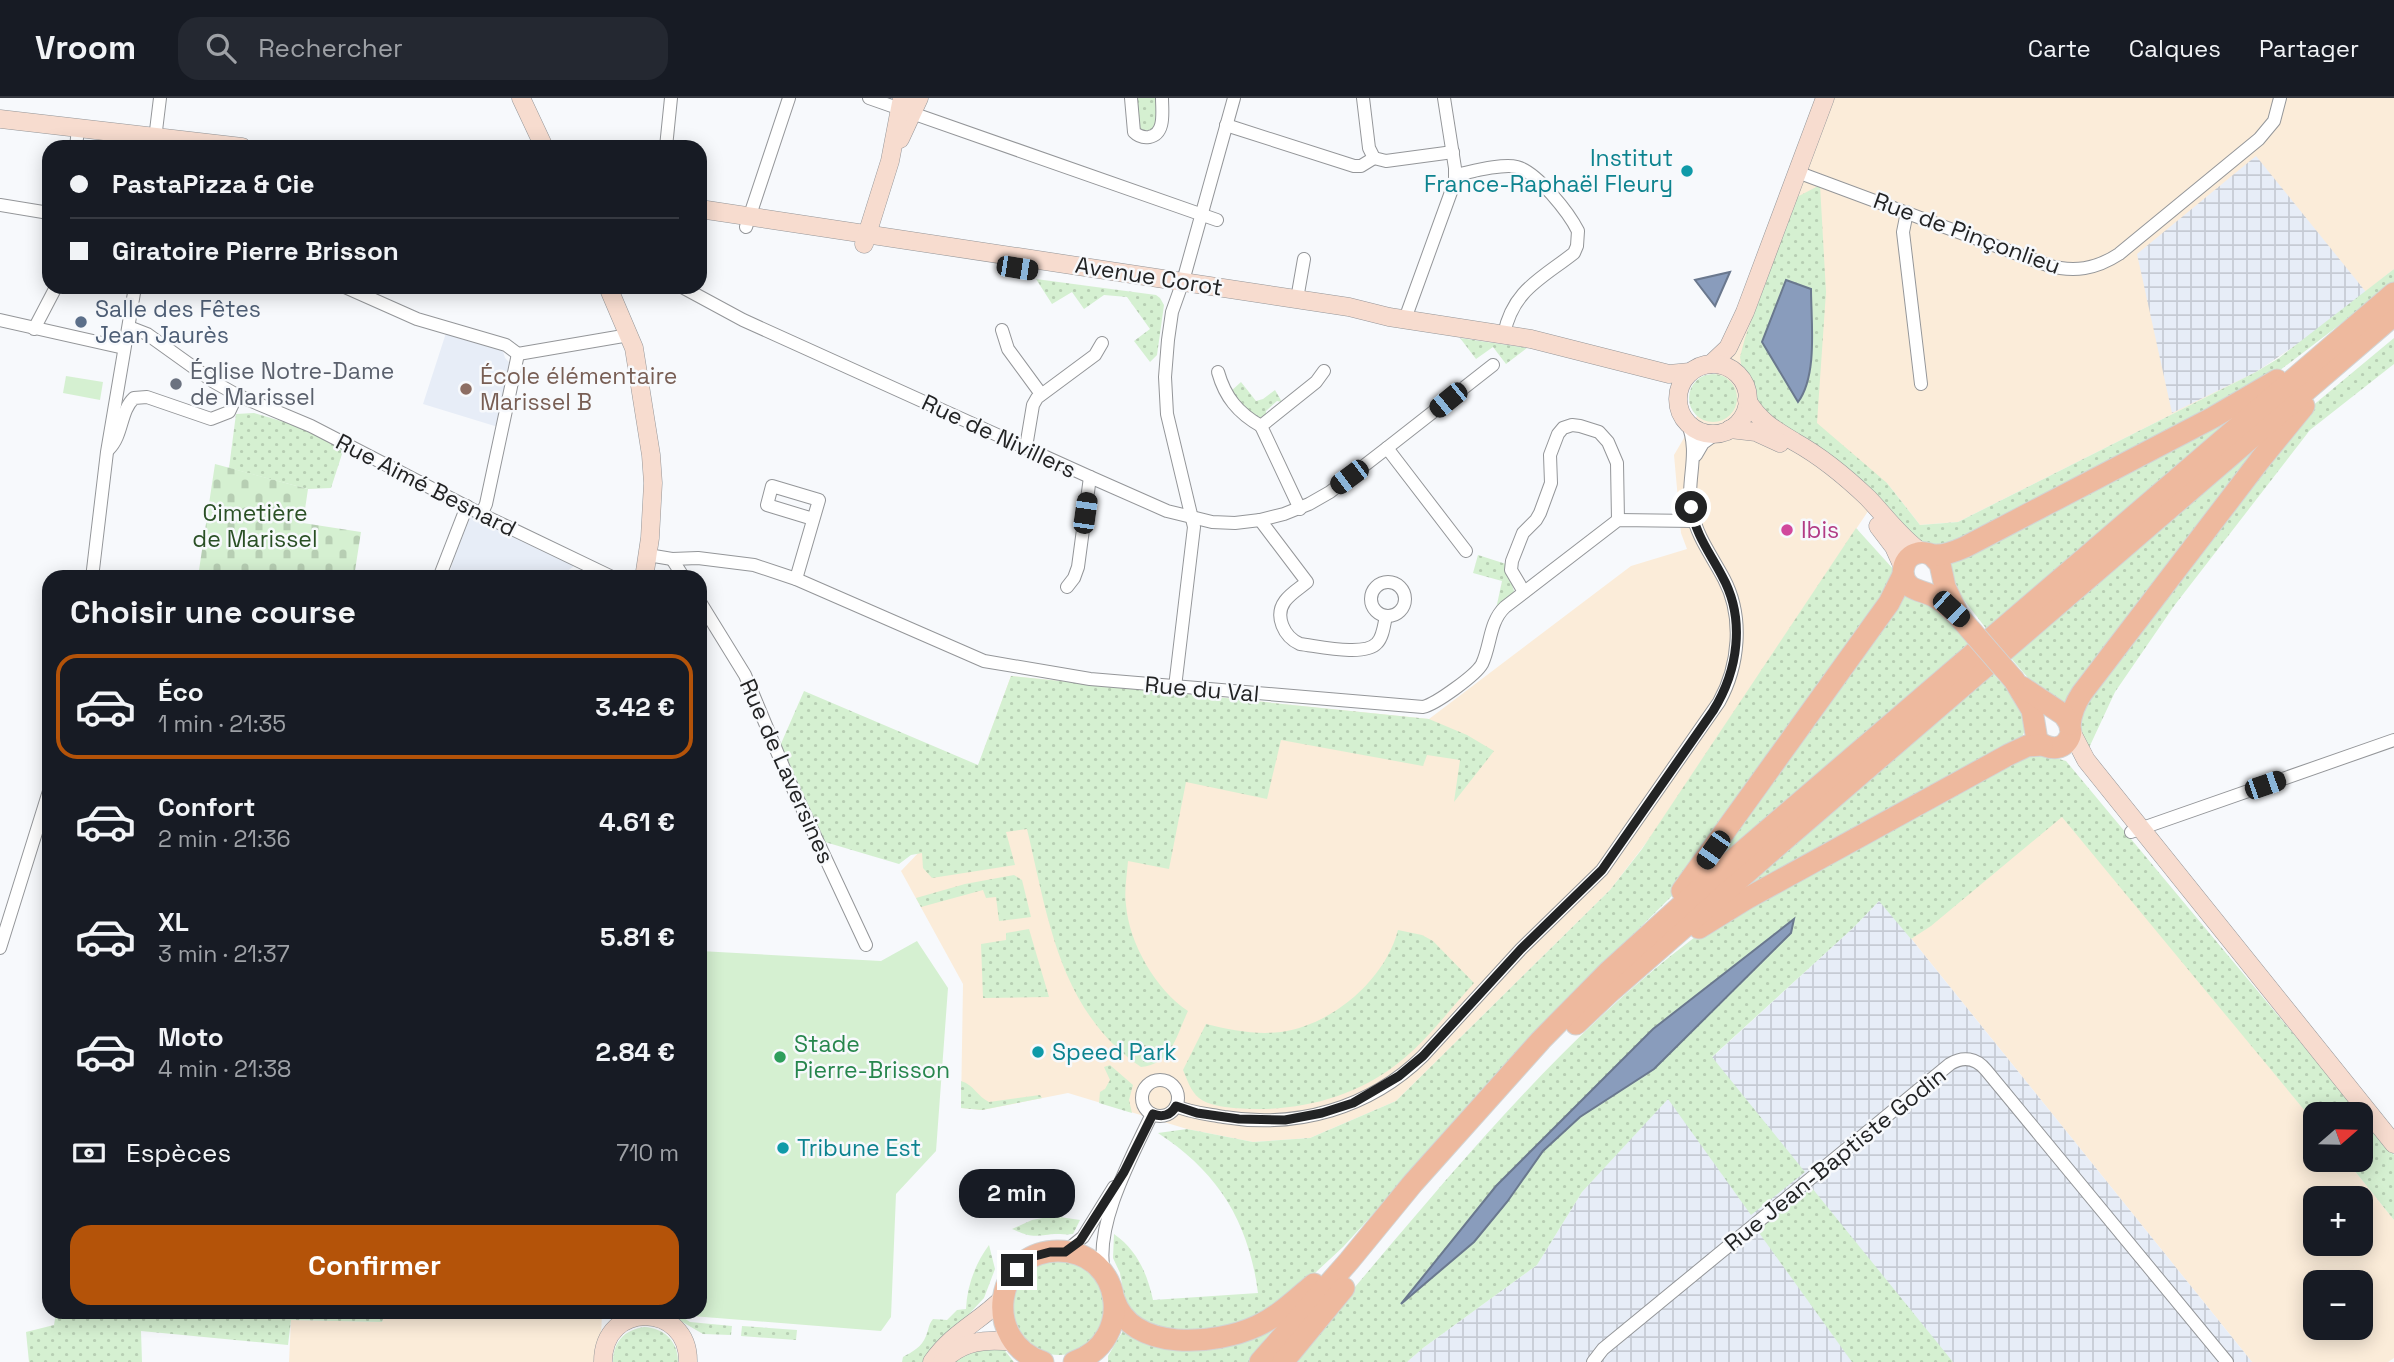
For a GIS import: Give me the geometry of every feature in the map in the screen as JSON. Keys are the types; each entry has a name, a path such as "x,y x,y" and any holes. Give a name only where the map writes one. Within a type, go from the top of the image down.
{"main road":[{"path":"1260,1362 1494,1091 1724,867 2394,293"},
{"path":"1616,975 2393,316"},
{"path":"1616,975 1746,899 2016,751 2027,746 2065,744 2066,722 2082,693 2274,441 2309,401 2354,359 2393,316"},
{"path":"1271,1362 1580,1020 1697,873 1894,596 1911,556 1932,560 1965,547 2212,418 2286,374 2362,321"},
{"path":"1922,591 1935,586 1932,560"},
{"path":"1932,560 1961,619"},
{"path":"1903,571 1909,585 1942,601 2014,680 2066,722"},
{"path":"2014,680 2032,710 2035,735 2047,746"},
{"path":"2035,724 2044,713 2066,722"},
{"path":"1043,1362 1020,1351 1004,1321 1003,1298 1012,1276 1025,1262 1046,1252 1065,1252 1089,1260 1104,1275 1126,1320 1135,1328 1152,1335 1199,1340 1224,1337 1247,1330 1275,1316 1296,1300 1342,1257 1413,1183"},
{"path":"1283,1362 1402,1218"},
{"path":"1098,1362 1113,1321 1114,1299"},
{"path":"1074,1362 1091,1354 1106,1338"}],"street":[{"path":"155,140 160,98"},
{"path":"521,98 541,140"},
{"path":"667,140 671,98"},
{"path":"748,222 789,98"},
{"path":"869,98 908,105 1217,220"},
{"path":"1131,98 1134,132 1147,138 1161,129 1161,98"},
{"path":"1174,687 1194,530 1171,437 1166,401 1165,377 1170,324 1234,98"},
{"path":"1363,98 1369,148 1374,158"},
{"path":"1397,318 1453,188 1456,175 1444,98"},
{"path":"1711,364 1728,348 1745,312 1825,98"},
{"name":"Rue de Pinçonlieu","path":"1797,172 2056,268 2077,270 2094,267 2112,259 2259,139 2274,121 2280,98"},
{"path":"866,240 908,105"},
{"path":"0,119 77,138"},
{"path":"1226,125 1354,166 1361,166 1374,158 1386,161 1453,152"},
{"path":"0,127 103,140"},
{"path":"1456,175 1508,166 1518,167 1532,175 1545,188 1578,231 1574,253 1518,298 1504,334"},
{"path":"0,205 42,212"},
{"name":"Avenue Corot","path":"707,211 748,222 1182,286 1348,315 1397,318"},
{"path":"1907,212 1903,232 1921,384"},
{"name":"Avenue Corot","path":"707,221 748,222"},
{"path":"1297,299 1304,260"},
{"name":"Avenue Corot","path":"1182,286 1349,307 1397,318 1566,346 1669,374 1690,372"},
{"path":"34,328 52,294"},
{"path":"93,570 107,452 134,294"},
{"path":"361,294 417,319 506,345 518,354 629,335"},
{"path":"611,294 637,360 653,467 645,570"},
{"name":"Rue de Nivillers","path":"696,294 743,320 1167,511 1222,523 1260,520 1300,509 1330,492 1493,365"},
{"path":"1745,312 1737,363 1747,400 1756,414 1855,486 1902,537 1932,560"},
{"path":"0,320 124,348"},
{"name":"Rue Aimé Besnard","path":"129,327 147,334 214,382 237,395 311,426 598,570"},
{"path":"1002,330 1008,349 1041,394"},
{"path":"1026,447 1033,405 1041,394 1091,358 1102,343"},
{"path":"482,513 518,354"},
{"name":"Avenue Corot","path":"1628,363 1661,381 1678,404"},
{"path":"1176,1106 1197,1113 1273,1121 1322,1113 1362,1099 1416,1062 1521,949 1602,870 1713,711 1726,687 1733,666 1737,637 1731,595 1702,542 1694,521 1690,491 1693,441 1678,404 1679,388 1690,372 1700,366 1711,364 1728,368 1741,379"},
{"path":"1261,426 1316,382 1324,371"},
{"path":"1218,372 1226,393 1239,411 1261,426 1300,509"},
{"path":"107,452 117,440 129,403 134,398 142,396 208,419 226,415 237,395"},
{"path":"1693,462 1701,445 1743,415 1747,400"},
{"path":"1687,422 1700,431 1755,432 1772,438 1822,471 1858,503 1885,535 1897,552 1903,571"},
{"path":"1524,592 1513,575 1511,566 1523,533 1540,513 1552,478 1550,455 1563,428 1580,425 1598,432 1608,442 1617,463 1618,520 1694,521"},
{"path":"1387,448 1465,551"},
{"path":"1067,587 1078,567 1090,477"},
{"path":"442,570 467,506"},
{"path":"796,579 813,519"},
{"path":"1260,520 1307,582 1286,600 1281,610 1282,626 1291,639 1300,644 1364,650 1374,646 1380,639 1386,616"},
{"name":"Rue du Val","path":"648,555 746,563 796,579 977,659 1090,679 1428,706 1480,667 1498,615 1618,520"},
{"path":"672,559 679,570"},
{"name":"Rue de Laversines","path":"707,613 745,675 788,778 866,945"},
{"path":"2066,722 2082,756 2136,830 2394,1144"},
{"path":"2136,830 2394,740"},
{"path":"2047,746 2074,763 2136,830"},
{"path":"0,948 42,813"},
{"name":"Rue Jean-Baptiste Godin","path":"1593,1362 1614,1340 1940,1072 1963,1059 1978,1062 1986,1070 2227,1362"},
{"path":"1155,1081 1165,1081 1178,1093 1176,1106 1165,1116 1153,1114 1145,1107 1143,1097 1147,1087 1155,1081"},
{"path":"1065,1252 1087,1232 1124,1172 1153,1114"},
{"path":"1104,1275 1102,1244 1124,1172"},
{"path":"932,1362 951,1338 990,1311 1003,1298"},
{"path":"603,1362 606,1342 621,1319"},
{"path":"660,1319 679,1332 686,1345 688,1362"},
{"path":"942,1362 952,1352 967,1344 990,1340 1020,1351"}],"shaded area":[{"path":"1815,98 2394,98 2394,269 2315,332 2256,372 1958,522 1920,525 1887,483 1846,544 2303,1108 2303,1172 2356,1172 2367,1186 2303,1186 2303,1256 2373,1256 2373,1194 2394,1220 2394,1358 2388,1362 2252,1362 1880,900 1725,740 1610,890 1396,1101 1310,1138 1253,1142 1187,1129 1068,1093 982,1110 961,1108 963,984 901,871 964,805 1011,676 1429,719 1631,566 1687,549 1681,533 1674,455 1708,397"},
{"path":"2256,156 2366,292 2315,332 2256,372 2172,413 2137,254"},
{"name":"École élémentaire Marissel B","path":"446,333 503,351 511,364 498,427 423,404"},
{"path":"468,513 574,566 569,570 450,570"},
{"path":"1880,900 2252,1362 1407,1362 1537,1265 1582,1192 1668,1098"},
{"path":"383,1319 602,1319 600,1362 289,1362 291,1320 382,1322"}],"green space":[{"path":"1136,98 1156,98 1156,124 1153,130 1141,131 1136,126"},
{"path":"1820,185 1826,292 1817,423 1887,483 1920,525 1958,522 2256,372 2279,358 2394,269 2394,283 2279,371 1944,549 1912,541 1769,421 1742,371 1740,357 1745,338 1797,197"},
{"path":"1036,279 1156,295 1164,305 1157,355 1150,362 1134,341 1150,329 1127,297 1104,295 1084,309 1072,292 1052,304"},
{"path":"1460,338 1527,348 1506,364 1493,347 1476,359"},
{"path":"2394,338 2394,364 2310,430 2174,606 2115,692 2087,752 2081,738 2080,705 2311,407"},
{"path":"1713,374 1722,375 1730,381 1736,389 1736,407 1730,415 1722,421 1713,422 1704,421 1696,415 1690,407 1689,398 1690,389 1696,381 1704,375"},
{"path":"66,376 103,382 100,400 63,393"},
{"path":"1241,382 1256,401 1275,390 1282,402 1277,401 1266,411 1266,416 1260,418 1245,409 1230,392"},
{"path":"2256,404 1988,631 1953,586 1945,559"},
{"path":"254,413 318,432 343,451 331,488 308,489 229,468 236,414"},
{"path":"2268,432 2276,433 2069,707 2041,693 2010,657"},
{"name":"Cimetière de Marissel","path":"215,464 308,489 303,523 361,532 355,570 199,570"},
{"path":"1856,528 1895,571 1890,590 1678,890 1586,981 1343,1247 1301,1286 1244,1324 1182,1332 1143,1325 1126,1308 1120,1273 1113,1258 1114,1234 1129,1247 1140,1263 1153,1300 1258,1293 1247,1244 1227,1201 1198,1164 1158,1133 1187,1129 1253,1142 1310,1138 1396,1101 1610,890 1642,849"},
{"path":"1478,555 1506,564 1514,591 1513,595 1496,609 1502,581 1473,573"},
{"path":"1902,592 1939,609 1971,647 1691,890"},
{"path":"1991,671 2016,700 2024,718 2023,735 2011,747 1720,903"},
{"path":"1011,676 1429,719 1467,735 1494,751 1454,802 1460,760 1427,755 1423,766 1281,740 1267,799 1186,782 1169,869 1128,861 1125,900 1128,920 1138,950 1165,991 1188,1011 1166,1055 1151,1065 1141,1067 1113,1044 1092,1019 1074,990 1051,928 1027,829 1006,832 1015,865 932,878 923,868 922,853 911,855 899,864 825,842 780,746 804,691 978,765"},
{"path":"2035,752 2066,761 2350,1102 2303,1102 2303,1108 2062,817 1931,926 1911,939 1879,901 1712,1057 1805,1172 1751,1215 1668,1099 1582,1192 1537,1265 1407,1362 1293,1362 1448,1177 1542,1075 1642,980 1695,937"},
{"path":"1014,875 1022,880 1031,917 999,921 996,897 986,898 983,890 921,907 916,898 965,884"},
{"path":"1029,929 1049,997 983,998 981,944 1006,940 1006,933"},
{"path":"1398,930 1422,935 1433,941 1474,983 1428,1036 1397,1064 1360,1087 1298,1106 1255,1109 1225,1107 1207,1102 1194,1092 1183,1070 1206,1024 1271,1033 1300,1028 1319,1020 1337,1010 1369,982 1381,966"},
{"path":"917,941 948,988 936,1151 896,1194 891,1317 881,1331 707,1317 707,951 881,961"},
{"path":"1110,1065 1133,1085 1129,1100 1132,1113 1099,1103 1100,1092 1110,1080 1104,1067"},
{"path":"961,1081 989,1102 1040,1095 1042,1098 982,1110 961,1108"},
{"path":"2373,1130 2394,1155 2394,1220 2373,1194 2373,1186 2367,1186 2356,1172 2373,1172"},
{"path":"1812,1188 1953,1362 1852,1362 1757,1230"},
{"path":"1053,1216 1080,1220 1073,1234 1033,1236 1012,1229 1032,1220"},
{"path":"989,1245 995,1269 984,1298 924,1362 902,1362 903,1357 922,1343 933,1319 947,1320 957,1310 966,1309 973,1276"},
{"path":"1059,1261 1077,1265 1092,1275 1102,1290 1106,1308 1102,1326 1092,1341 1077,1351 1059,1355 1041,1351 1026,1341 1016,1326 1012,1308 1016,1290 1026,1275 1041,1265"},
{"path":"55,1319 383,1319 382,1322 291,1320 288,1345 141,1331 142,1362 29,1362 26,1332 54,1325"},
{"path":"677,1319 732,1326 731,1335 703,1334"},
{"path":"742,1326 797,1330 796,1340 741,1336"},
{"path":"1276,1326 1262,1343 1263,1348 1250,1362 1108,1362 1108,1356 1124,1329 1139,1339"},
{"path":"644,1327 664,1333 673,1342 678,1362 613,1362 615,1349 621,1338"},
{"path":"1002,1347 1014,1362 949,1362 966,1351"}],"water":[{"path":"1730,272 1715,306 1695,280"},
{"path":"1786,280 1811,289 1811,363 1804,391 1798,402 1762,342"},
{"path":"1794,919 1791,933 1654,1069 1580,1117 1543,1151 1507,1202 1474,1242 1401,1304 1496,1186 1653,1029"}],"place":[{"name":"Institut France-Raphaël Fleury","path":"1687,171"},
{"name":"Salle des Fêtes Jean Jaurès","path":"81,322"},
{"name":"Église Notre-Dame de Marissel","path":"176,384"},
{"name":"École élémentaire Marissel B","path":"466,389"},
{"name":"Ibis","path":"1787,530"},
{"name":"Speed Park","path":"1038,1052"},
{"name":"Stade Pierre-Brisson","path":"780,1057"},
{"name":"Tribune Est","path":"783,1148"}],"route":[{"path":"1017,1270 1035,1256 1065,1252 1080,1241 1124,1172 1153,1114 1165,1116 1176,1106 1197,1113 1239,1119 1296,1119 1334,1110 1380,1089 1423,1056 1521,949 1602,870 1719,702 1733,666 1737,637 1731,595 1702,542 1691,507"}]}
